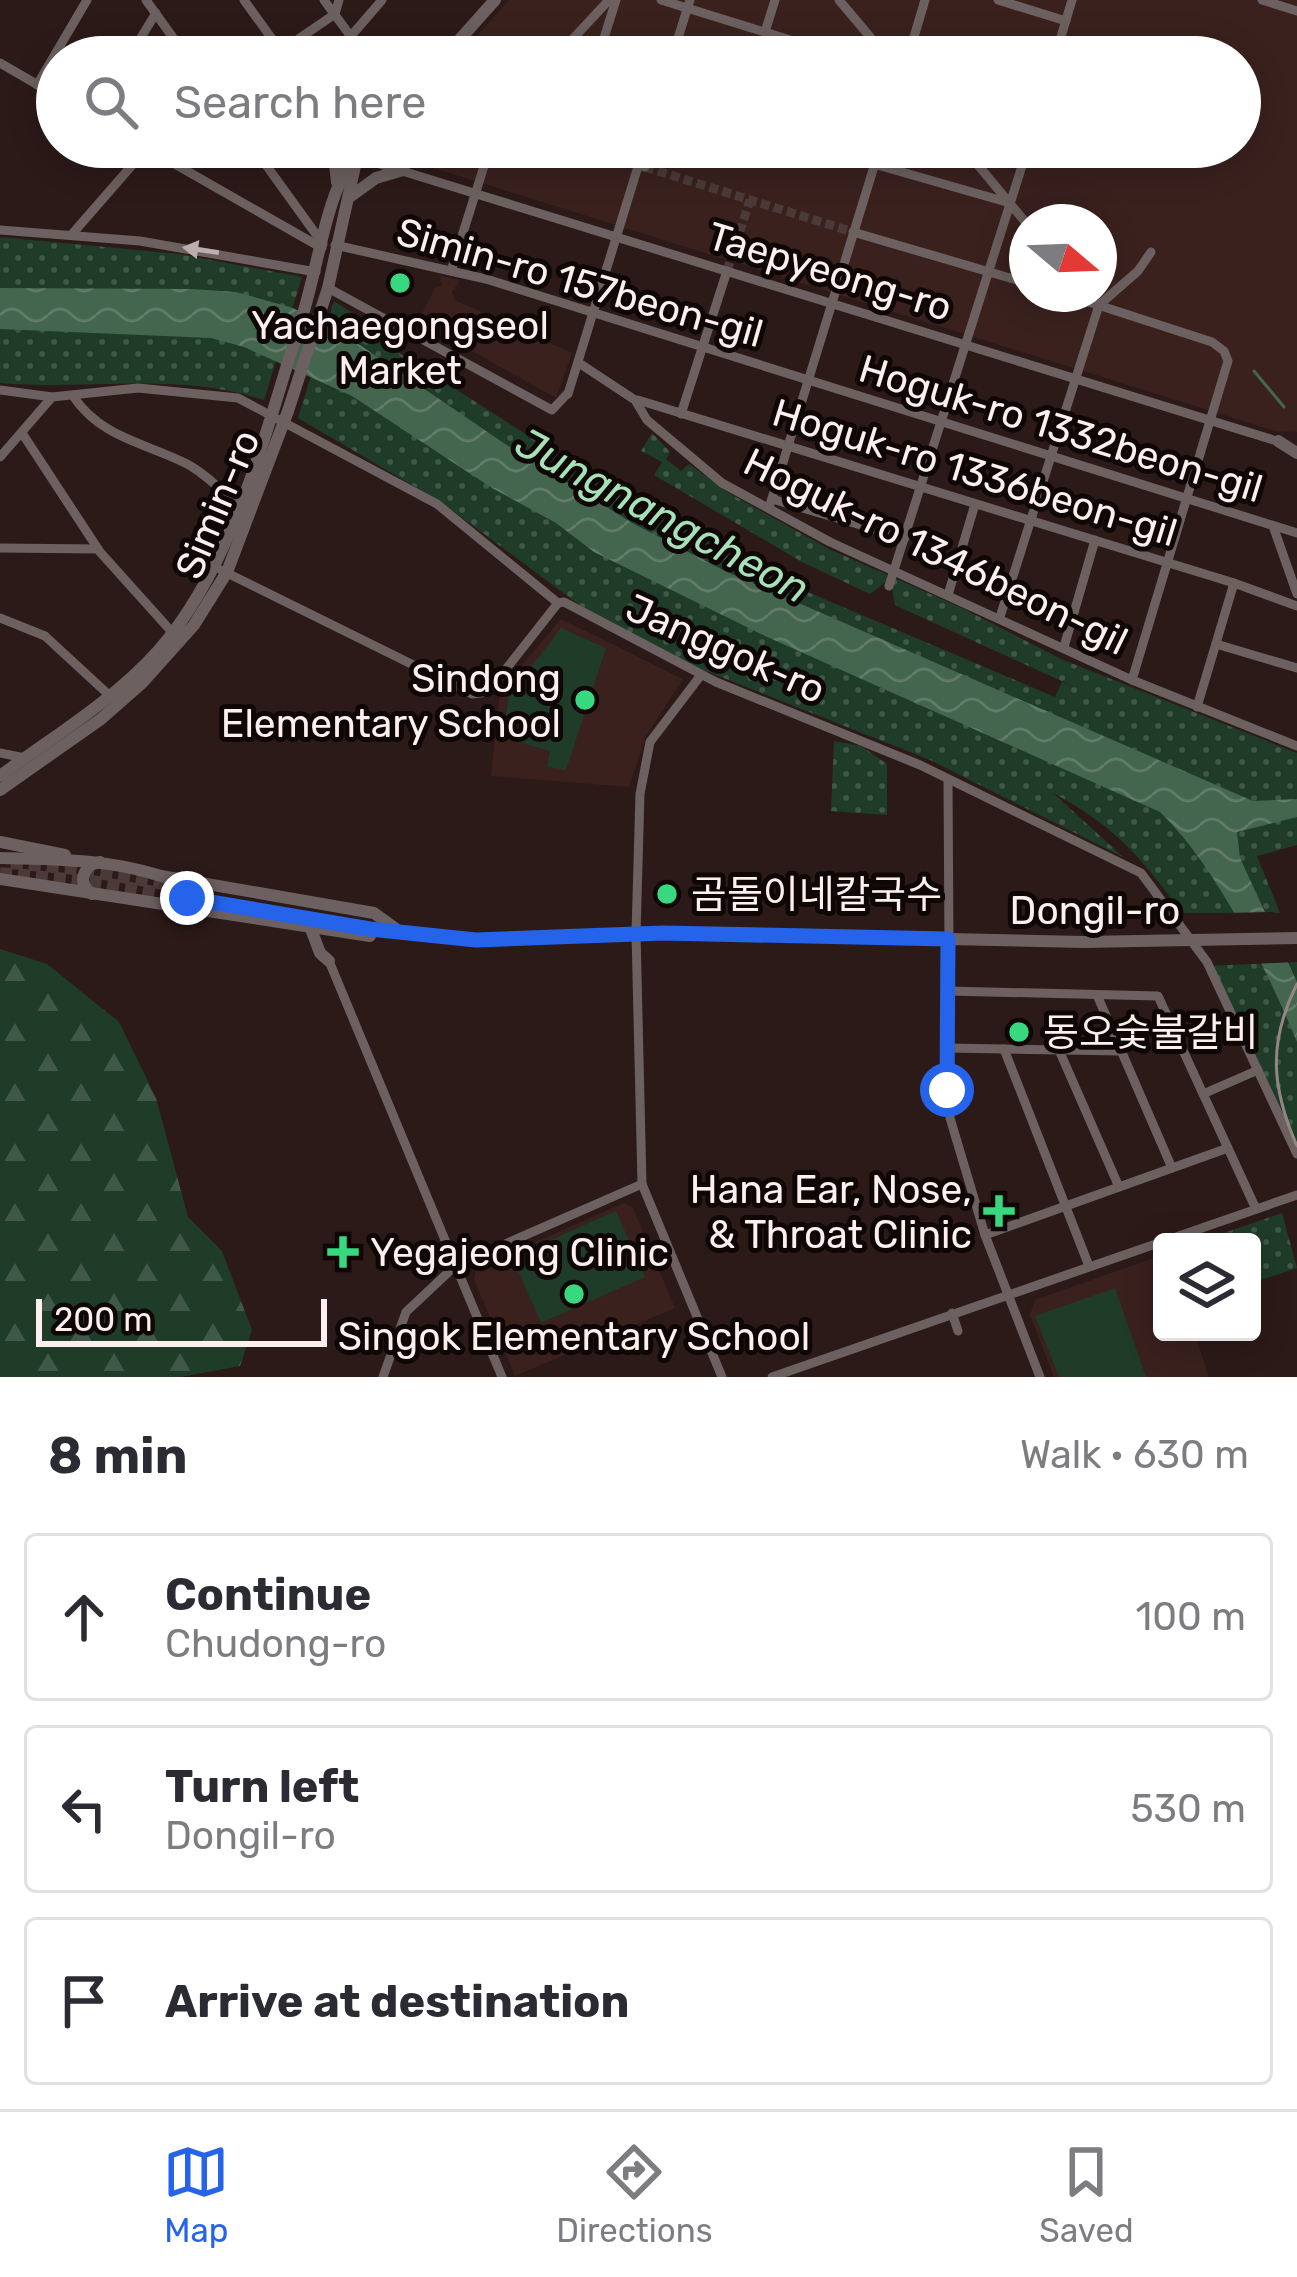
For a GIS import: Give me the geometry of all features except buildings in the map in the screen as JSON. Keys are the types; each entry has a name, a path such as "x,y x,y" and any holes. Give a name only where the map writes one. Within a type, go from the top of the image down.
{"street":[{"path":"66,36 88,0"},
{"path":"146,0 172,36"},
{"path":"244,0 267,36"},
{"path":"324,0 350,36 382,0"},
{"path":"305,36 335,14 339,0"},
{"path":"463,36 495,0"},
{"path":"577,36 612,0"},
{"path":"603,36 612,0"},
{"path":"661,0 688,4 778,36"},
{"path":"765,32 776,0"},
{"path":"839,0 869,36"},
{"path":"998,0 1066,21"},
{"path":"1061,36 1072,0"},
{"path":"1262,0 1297,10"},
{"path":"678,36 688,4"},
{"path":"914,36 924,5"},
{"path":"143,36 156,14"},
{"path":"0,63 36,84"},
{"path":"72,234 129,168"},
{"name":"Simin-ro 157beon-gil","path":"185,168 327,246 451,271 807,380"},
{"path":"269,168 327,246"},
{"path":"337,168 342,198 403,170"},
{"name":"Simin-ro","path":"0,776 110,696 148,662 221,569 240,507 279,413 347,168"},
{"name":"Taepyeong-ro","path":"398,168 1278,441"},
{"path":"451,271 484,168"},
{"path":"328,288 552,410 567,396 579,364 641,168"},
{"path":"873,168 770,503 905,538"},
{"path":"888,168 1010,203"},
{"path":"981,168 1010,203"},
{"path":"889,586 1021,168"},
{"path":"0,230 220,253 315,276"},
{"path":"853,232 1009,277"},
{"name":"Simin-ro","path":"0,790 133,692 194,626 221,569 328,288 327,246"},
{"path":"1117,290 1138,272 1151,252"},
{"path":"681,414 727,271"},
{"path":"1117,311 1212,341 1224,351 1227,374 1132,680"},
{"path":"1000,617 1097,312"},
{"name":"Hoguk-ro 1346beon-gil","path":"579,364 635,400 647,420 722,483 770,503 895,572 1132,680 1297,746"},
{"name":"Hoguk-ro 1332beon-gil","path":"807,380 1297,533"},
{"name":"Janggok-ro","path":"0,390 52,397 138,388 201,392 238,398 279,413 437,504 558,603 701,675 948,780 1141,873 1207,962 1297,1154"},
{"path":"73,396 86,414 133,445 189,465 240,507"},
{"path":"0,457 52,397"},
{"name":"Hoguk-ro 1336beon-gil","path":"635,400 1297,606"},
{"path":"22,434 98,549 127,587 171,631"},
{"path":"1278,441 1297,446"},
{"path":"948,595 975,504"},
{"path":"1273,526 1297,594"},
{"path":"1064,647 1095,540"},
{"path":"0,548 98,549"},
{"path":"221,569 472,694 488,692 558,603"},
{"path":"1197,707 1234,583"},
{"path":"0,618 45,636 110,696"},
{"path":"1216,644 1297,668"},
{"path":"701,675 650,742 640,794 636,933 642,1184 722,1377"},
{"path":"0,752 25,758"},
{"path":"948,780 950,1118 985,1234 1040,1377"},
{"path":"0,842 374,913 400,931"},
{"path":"0,857 101,862"},
{"path":"95,895 86,889 83,878 90,865 101,862"},
{"path":"0,879 342,934 388,936 400,931"},
{"name":"Dongil-ro","path":"187,893 372,919 400,931 476,940 636,933 948,939 1297,938"},
{"path":"311,929 320,953 329,961"},
{"path":"342,934 328,950 329,961 502,1377"},
{"path":"948,991 1158,997 1256,1209"},
{"path":"1097,995 1172,1168"},
{"path":"947,1048 1121,1051"},
{"path":"1004,1049 1089,1266"},
{"path":"1060,1050 1118,1187"},
{"path":"1203,1094 1258,1070"},
{"path":"985,1234 1228,1148"},
{"path":"387,1374 406,1312 455,1266 642,1184"},
{"path":"772,1377 1297,1195"},
{"path":"952,1313 958,1330"}],"shaded area":[{"path":"509,0 1297,0 1297,432 1275,431 433,168 1261,168 1261,36 477,36"},
{"path":"440,276 460,280 452,292 455,300 572,353 556,398 418,321 435,288 442,286"},
{"name":"Sindong Elementary School","path":"561,619 683,679 646,736 629,787 491,776 500,691"},
{"name":"Singok Elementary School","path":"624,1203 633,1208 675,1308 515,1376 474,1280 476,1268"},
{"path":"1153,1258 1153,1341 1197,1341 1209,1377 1054,1377 1030,1315 1035,1300"}],"green space":[{"path":"0,237 179,254 302,277 264,400 199,386 0,383"},
{"path":"334,301 396,342 396,351 647,512 777,579 1055,697 1062,682 1079,689 897,606 891,588 884,583 870,594 802,562 654,475 662,462 641,451 652,433 670,452 666,459 681,471 689,464 729,493 829,549 962,608 1061,659 1297,753 1297,845 1257,856 1280,913 1182,913 1126,845 1053,793 1123,857 930,760 701,669 601,621 441,502 298,418"},
{"path":"561,628 606,648 566,770 547,767 550,751 502,737 509,696"},
{"path":"834,741 861,746 887,764 887,815 831,811"},
{"path":"0,949 47,964 119,1022 156,1098 188,1217 222,1251 252,1330 240,1366 180,1377 0,1377"},
{"path":"1297,962 1297,1145 1208,966"},
{"path":"616,1211 645,1277 541,1323 512,1257"},
{"path":"1282,1213 1297,1268 1261,1280 1261,1233 1224,1233"},
{"path":"1115,1288 1146,1377 1059,1377 1035,1316"}],"water":[{"path":"0,288 236,292 293,308 351,339 511,448 634,524 725,571 1253,801 1297,799 1297,817 1237,832 1240,858 1297,982 1297,1042 1220,889 1160,812 765,636 594,552 556,523 492,488 352,396 244,347 211,338 0,329"}],"pier":[{"path":"1273,912 1295,962 1253,964 1225,913"}],"waterway":[{"path":"1254,371 1284,407"}],"tunnel":[{"path":"648,168 853,232"},
{"path":"727,271 750,200"},
{"path":"11,863 188,888"},
{"path":"0,873 92,881 187,898"}],"tram line":[{"path":"1297,984 1281,1025 1276,1065 1282,1104 1297,1146"}],"place":[{"name":"Yachaegongseol Market","path":"400,283"},
{"name":"Sindong Elementary School","path":"585,700"},
{"name":"곰돌이네칼국수","path":"667,894"},
{"name":"동오숯불갈비","path":"1019,1032"},
{"name":"Hana Ear, Nose, & Throat Clinic","path":"999,1211"},
{"name":"Yegajeong Clinic","path":"343,1252"},
{"name":"Singok Elementary School","path":"574,1294"}],"route":[{"path":"187,898 370,929 476,940 663,933 948,939 947,1090"}],"water label":[{"name":"Jungnangcheon","path":"663,515"}]}
